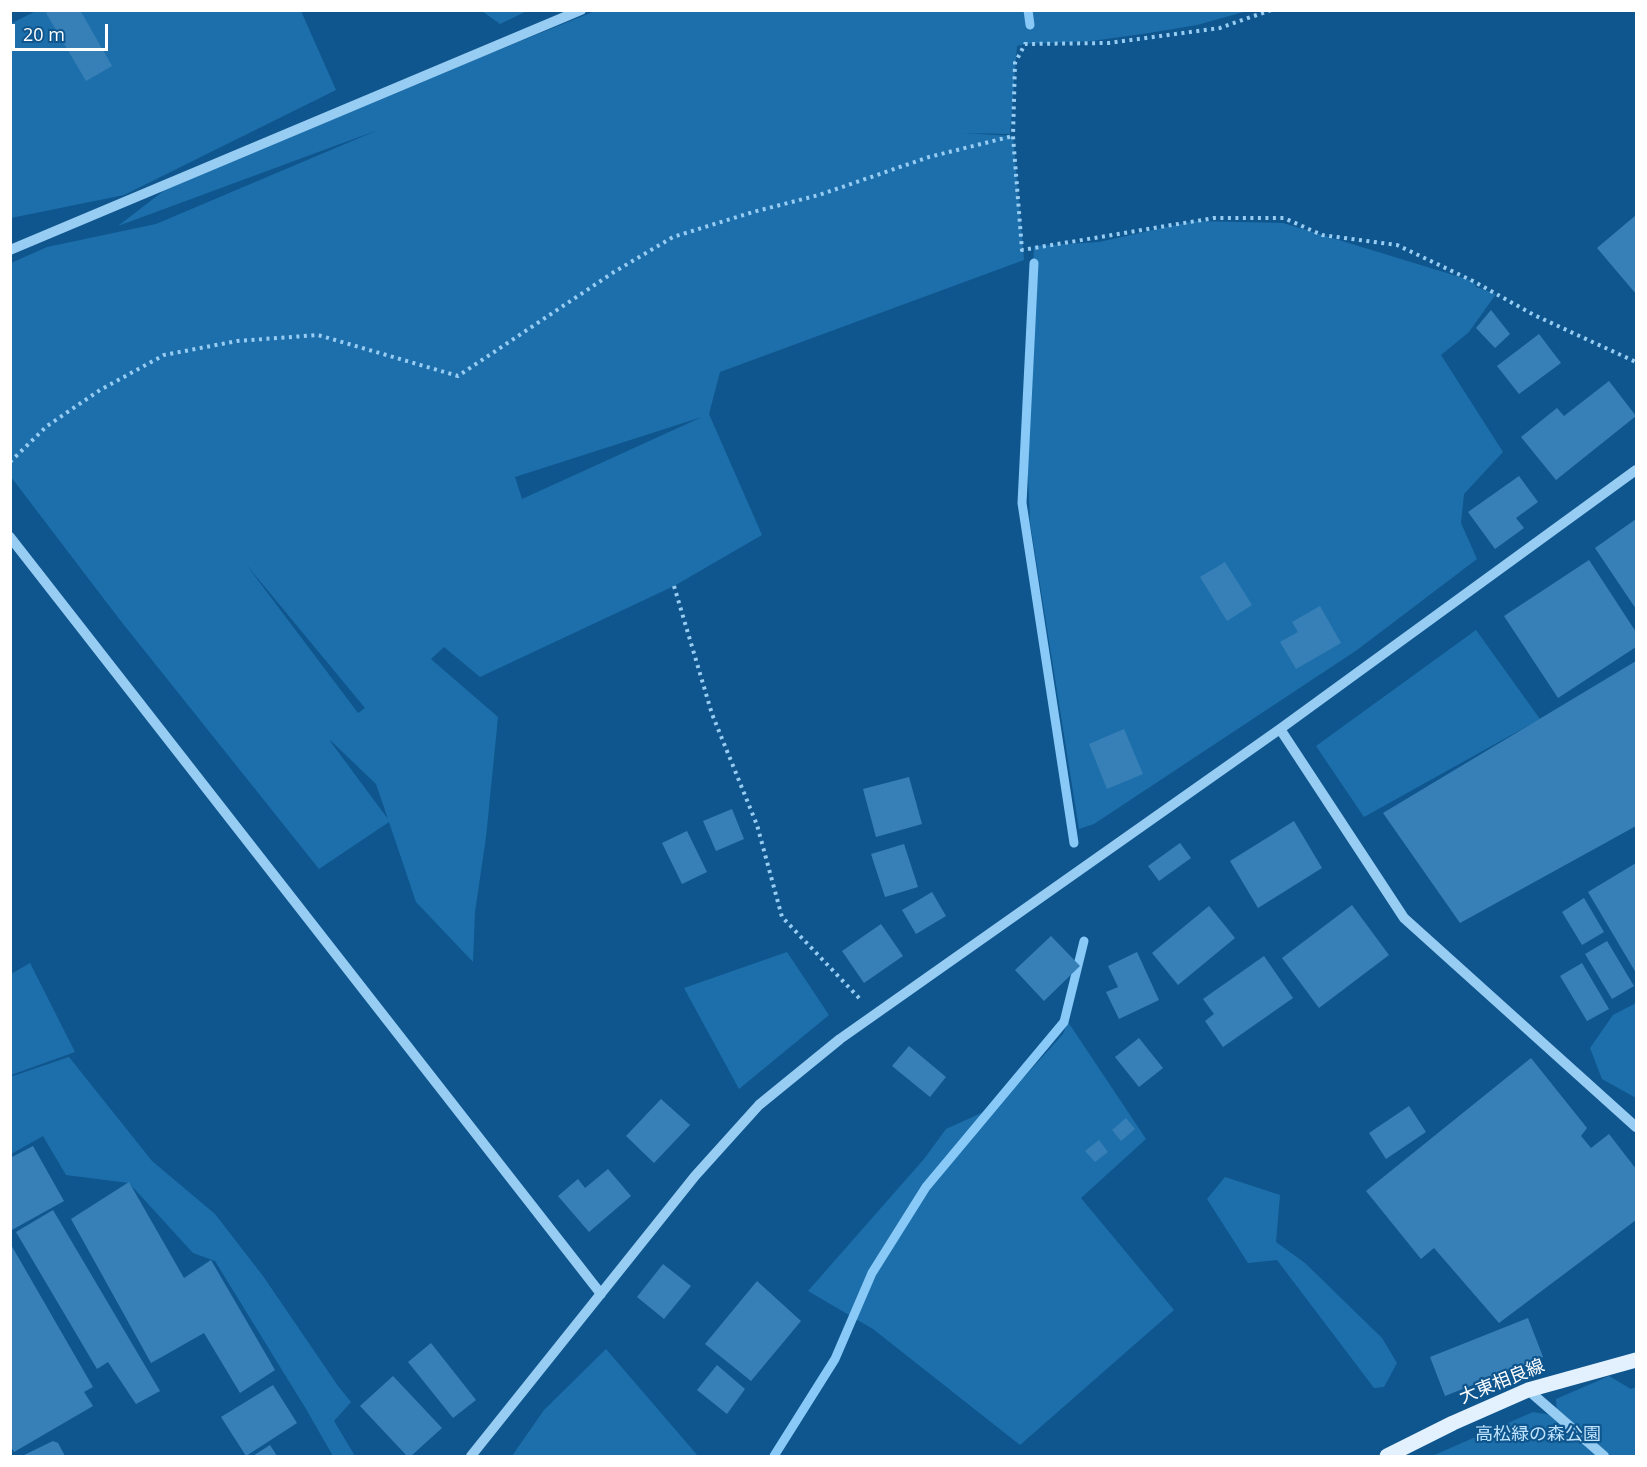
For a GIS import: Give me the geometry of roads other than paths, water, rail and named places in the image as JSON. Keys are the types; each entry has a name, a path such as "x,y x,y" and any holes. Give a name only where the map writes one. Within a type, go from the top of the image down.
{"main road":[{"name":"大東相良線","path":"1387,1456 1453,1423 1528,1390 1636,1360"}],"street":[{"path":"10,250 581,10"},
{"path":"471,1456 695,1176 759,1105 840,1039 1280,729 1636,470"},
{"path":"10,537 601,1294"},
{"path":"1280,729 1404,918 1636,1127"},
{"path":"1528,1390 1604,1456"}],"waterway":[{"path":"1028,10 1030,25"},
{"path":"1034,263 1022,503 1074,843"},
{"path":"774,1456 835,1359 872,1273 926,1187 1064,1022 1084,941"}],"park label":[{"name":"高松緑の森公園","path":"1538,1435"}]}
